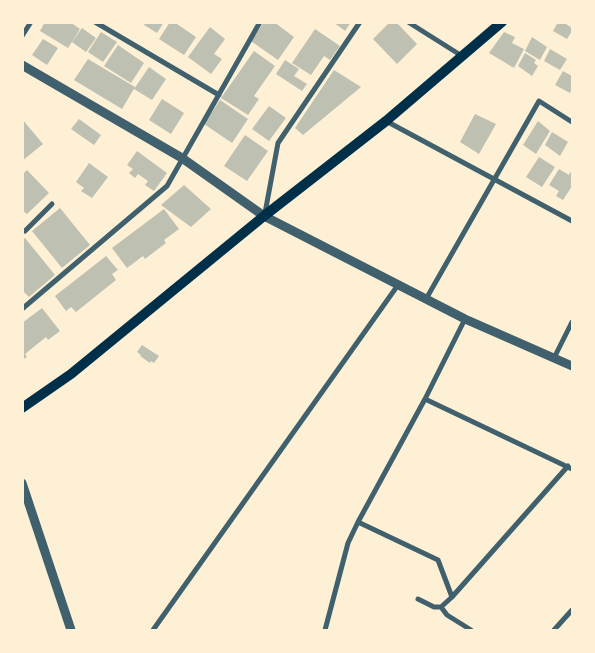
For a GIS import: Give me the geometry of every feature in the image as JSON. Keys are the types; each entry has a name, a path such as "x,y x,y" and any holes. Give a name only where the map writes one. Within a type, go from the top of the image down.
{"main road":[{"path":"23,407 71,374 264,216 386,121 502,22"}],"street":[{"path":"22,36 30,22"},
{"path":"95,22 219,95"},
{"path":"22,309 167,186 260,22"},
{"path":"264,216 278,143 360,22"},
{"path":"408,22 462,57"},
{"path":"22,65 182,158 264,216 465,319 572,366"},
{"path":"426,299 539,100 572,122"},
{"path":"386,121 572,221"},
{"path":"23,230 52,204"},
{"path":"154,630 398,285"},
{"path":"325,630 348,542 465,319"},
{"path":"554,358 572,322"},
{"path":"418,599 434,607 441,607 570,468 424,400"},
{"path":"22,483 71,630"},
{"path":"358,522 438,560 452,597"},
{"path":"441,607 447,615 471,630"},
{"path":"554,630 572,610"}],"building":[{"path":"45,22 70,22 80,29 68,48 40,31"},
{"path":"146,22 164,22 157,33 144,25"},
{"path":"170,22 174,22 196,37 184,55 159,39"},
{"path":"264,22 274,22 294,37 278,60 251,41"},
{"path":"333,22 351,22 345,31"},
{"path":"390,22 396,22 417,44 397,64 373,39"},
{"path":"558,22 563,22 572,28 567,39 553,31"},
{"path":"210,27 225,39 214,54 222,59 211,74 188,57"},
{"path":"82,28 96,38 86,52 72,42"},
{"path":"315,29 340,46 330,60 324,56 311,75 292,63"},
{"path":"101,32 117,42 103,62 88,52"},
{"path":"504,32 515,37 512,43 524,49 514,68 489,53"},
{"path":"532,37 547,47 540,60 525,51"},
{"path":"43,39 58,48 47,65 32,55"},
{"path":"118,45 144,63 131,83 104,66"},
{"path":"550,49 567,59 560,70 544,61"},
{"path":"254,51 275,66 254,96 259,99 248,115 221,98"},
{"path":"525,53 536,60 534,63 538,66 532,76 518,66"},
{"path":"88,59 135,87 122,109 74,80"},
{"path":"285,60 299,69 294,76 307,84 302,91 276,74"},
{"path":"149,67 166,79 152,100 134,89"},
{"path":"334,70 361,87 303,135 295,128"},
{"path":"563,71 572,76 570,93 555,85"},
{"path":"162,99 184,113 171,134 149,120"},
{"path":"220,100 248,119 232,143 204,124"},
{"path":"269,106 286,118 269,141 252,129"},
{"path":"475,114 496,124 479,154 460,142"},
{"path":"22,119 43,144 22,161"},
{"path":"79,119 101,135 94,145 71,129"},
{"path":"538,121 550,131 536,154 523,145"},
{"path":"552,132 568,142 560,156 545,145"},
{"path":"245,135 268,151 247,181 224,166"},
{"path":"137,151 167,173 154,191 145,185 148,181 138,174 135,178 129,173 133,169 127,165"},
{"path":"539,157 555,167 542,187 526,177"},
{"path":"89,163 108,177 92,198 81,191 84,188 76,182"},
{"path":"559,169 569,175 570,172 572,174 572,186 563,200 556,196 559,191 549,185"},
{"path":"27,170 49,193 27,214 22,210 22,175"},
{"path":"184,185 211,209 191,227 161,205"},
{"path":"60,208 90,245 62,268 32,231"},
{"path":"164,209 179,229 164,240 166,243 145,259 143,256 127,268 112,248"},
{"path":"25,238 55,275 29,297 22,290 22,240"},
{"path":"106,256 118,270 112,274 116,280 76,312 71,307 66,311 55,296"},
{"path":"42,308 60,331 48,340 46,337 25,354 27,357 22,360 22,323"},
{"path":"142,345 159,356 154,363 151,361 150,363 137,352"}]}
